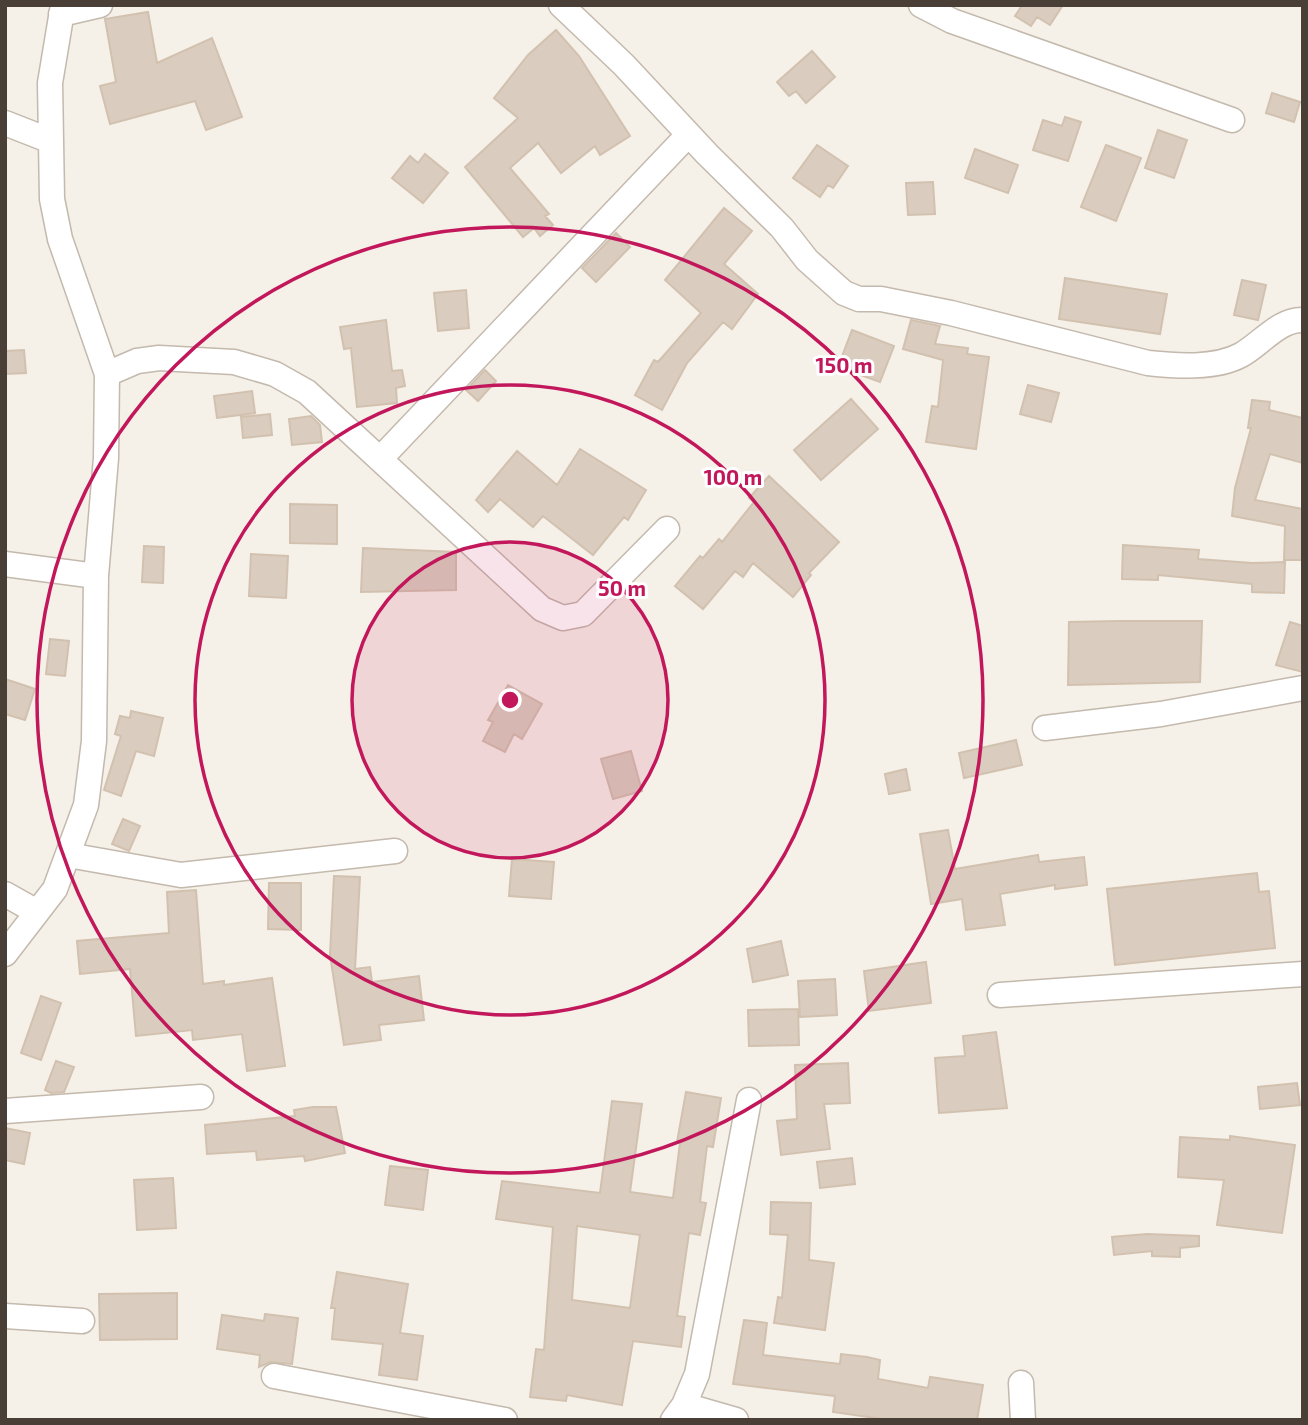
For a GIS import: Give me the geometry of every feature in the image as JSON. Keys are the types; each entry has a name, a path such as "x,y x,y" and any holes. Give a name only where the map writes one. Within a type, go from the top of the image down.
{"street":[{"path":"5,954 55,889 86,805 93,752 97,668 96,576 106,458 107,374 60,239 52,199 50,83 62,10 100,5"},
{"path":"561,5 624,65 688,135 782,228 831,284 859,299 881,299 951,313 1148,363 1170,365 1203,363 1240,355 1286,323 1303,320"},
{"path":"921,5 952,21 1232,120"},
{"path":"5,123 51,141"},
{"path":"381,458 688,135"},
{"path":"107,374 137,361 159,358 234,362 275,374 307,392 542,610 563,618 583,614 667,529"},
{"path":"5,564 96,576"},
{"path":"1045,728 1161,714 1303,688"},
{"path":"68,855 181,875 395,852"},
{"path":"5,894 37,912"},
{"path":"1000,995 1303,974"},
{"path":"5,1111 201,1097"},
{"path":"736,1420 679,1412 697,1374 749,1100"},
{"path":"5,1316 82,1321"},
{"path":"274,1376 505,1420"},
{"path":"1021,1383 1023,1420"}],"building":[{"path":"1019,5 1063,5 1050,25 1037,17 1031,26 1015,16 1021,7"},
{"path":"148,12 157,63 212,38 242,117 206,130 195,101 110,124 100,86 116,82 105,19"},
{"path":"556,30 579,56 630,136 600,155 595,146 561,173 538,143 510,168 549,214 545,216 553,225 540,236 534,228 523,237 465,167 518,118 494,98 528,55"},
{"path":"812,51 835,77 806,103 796,91 789,96 777,82"},
{"path":"1272,93 1300,102 1294,122 1266,113"},
{"path":"1065,117 1081,122 1068,161 1033,150 1043,120 1062,126"},
{"path":"1158,130 1187,140 1174,178 1145,168"},
{"path":"817,145 848,166 833,188 828,185 820,197 793,178"},
{"path":"1106,145 1141,158 1116,221 1081,207"},
{"path":"975,149 1018,165 1008,193 965,178"},
{"path":"425,154 448,173 423,203 392,178 410,156 418,163"},
{"path":"933,182 935,214 908,215 906,183"},
{"path":"724,208 752,231 724,264 758,294 732,329 723,322 687,363 662,410 635,395 654,360 658,362 701,313 665,280"},
{"path":"616,233 630,247 596,282 582,268"},
{"path":"1065,278 1167,294 1160,334 1059,319"},
{"path":"1242,280 1266,285 1258,320 1234,315"},
{"path":"466,290 469,328 438,331 434,293"},
{"path":"386,320 392,371 402,370 405,386 396,388 397,403 357,407 351,348 344,349 340,327"},
{"path":"911,320 940,326 935,344 968,348 967,354 989,357 976,449 926,442 932,406 938,407 943,360 903,349"},
{"path":"852,330 894,346 880,382 838,367"},
{"path":"24,350 26,373 5,374 5,351"},
{"path":"485,370 496,381 478,401 466,390"},
{"path":"1028,385 1059,393 1051,422 1020,414"},
{"path":"252,391 255,413 217,418 214,396"},
{"path":"851,399 878,429 821,480 794,450"},
{"path":"1252,400 1270,402 1269,410 1303,418 1303,463 1270,454 1255,500 1303,509 1303,560 1284,560 1285,526 1232,516 1235,488 1251,428 1248,428"},
{"path":"270,414 272,435 243,438 241,417"},
{"path":"311,416 320,425 322,442 292,445 289,419"},
{"path":"580,449 646,490 628,520 624,517 593,555 543,516 533,527 500,499 488,512 476,500 517,451 557,485"},
{"path":"769,476 839,542 809,573 811,575 793,597 753,563 743,577 735,571 703,609 675,586 700,556 703,558 719,539 722,542 754,502 749,498"},
{"path":"290,504 337,505 337,544 290,543"},
{"path":"1123,545 1199,550 1198,559 1252,563 1285,562 1284,593 1252,592 1252,584 1158,575 1158,580 1122,579"},
{"path":"144,546 164,547 163,583 142,582"},
{"path":"363,548 456,552 456,590 361,592"},
{"path":"251,554 288,556 286,598 249,596"},
{"path":"1202,621 1200,682 1068,685 1069,622"},
{"path":"1290,622 1303,626 1303,672 1276,665"},
{"path":"50,639 69,641 65,676 46,674"},
{"path":"5,679 35,689 25,720 5,714"},
{"path":"508,685 542,704 522,739 514,734 505,752 483,741 493,722 488,720"},
{"path":"131,711 163,718 154,756 136,751 121,796 104,790 121,736 115,734 120,716 130,718"},
{"path":"1016,740 1022,765 964,778 959,753"},
{"path":"631,751 642,791 613,799 601,759"},
{"path":"906,769 910,790 889,794 885,774"},
{"path":"123,819 140,826 129,851 112,844"},
{"path":"948,830 955,869 1038,855 1039,862 1084,857 1087,885 1055,889 1055,885 1000,894 1005,925 966,930 962,899 931,904 920,834"},
{"path":"512,859 554,862 551,899 509,896"},
{"path":"1257,873 1259,892 1269,891 1275,948 1115,965 1107,889"},
{"path":"334,876 360,877 355,969 370,967 372,982 419,976 424,1020 379,1025 381,1040 344,1045 330,955"},
{"path":"269,883 301,883 301,930 268,929"},
{"path":"196,890 203,984 224,981 224,985 272,978 285,1066 247,1071 242,1034 193,1040 192,1030 136,1036 130,969 80,974 77,941 169,933 167,892"},
{"path":"781,941 788,975 753,982 747,949"},
{"path":"926,962 931,1003 869,1011 864,971"},
{"path":"835,979 837,1015 800,1017 798,981"},
{"path":"41,996 61,1003 41,1060 21,1053"},
{"path":"798,1009 799,1045 749,1046 748,1010"},
{"path":"996,1032 1007,1108 939,1113 935,1058 965,1056 963,1036"},
{"path":"56,1061 74,1067 64,1092 51,1093 45,1090"},
{"path":"848,1063 850,1103 824,1104 830,1149 781,1155 777,1121 797,1119 795,1065"},
{"path":"1297,1083 1300,1105 1260,1109 1258,1087"},
{"path":"686,1092 721,1098 713,1147 707,1146 700,1202 706,1203 700,1235 689,1233 677,1316 685,1317 681,1347 633,1341 622,1405 567,1395 566,1401 530,1397 536,1349 544,1350 553,1227 496,1219 502,1181 600,1193 612,1101 642,1104 630,1192 673,1198 680,1143 677,1142","holes":["577,1226 640,1235 630,1308 572,1300"]},
{"path":"336,1107 345,1153 305,1161 304,1156 257,1160 256,1151 207,1154 205,1125 295,1116 294,1110"},
{"path":"5,1128 30,1133 24,1164 5,1160"},
{"path":"1230,1136 1295,1145 1282,1233 1217,1225 1224,1180 1178,1177 1180,1137 1230,1140"},
{"path":"852,1158 855,1184 820,1188 817,1162"},
{"path":"390,1166 428,1170 423,1210 385,1205"},
{"path":"173,1178 176,1228 137,1230 134,1180"},
{"path":"771,1202 811,1203 809,1260 834,1263 825,1330 774,1323 778,1297 782,1298 788,1235 770,1234"},
{"path":"1147,1234 1199,1236 1199,1246 1180,1248 1180,1257 1152,1256 1152,1251 1114,1255 1112,1237"},
{"path":"337,1272 408,1284 400,1333 423,1336 417,1380 379,1375 383,1344 332,1339 335,1308 331,1308"},
{"path":"177,1293 177,1339 100,1340 99,1294"},
{"path":"265,1314 298,1318 292,1364 270,1362 259,1367 260,1355 217,1349 222,1315 264,1321"},
{"path":"744,1320 767,1323 763,1355 840,1364 841,1354 867,1357 880,1360 878,1379 928,1388 930,1377 983,1385 977,1420 889,1420 833,1412 835,1396 733,1384"}]}
